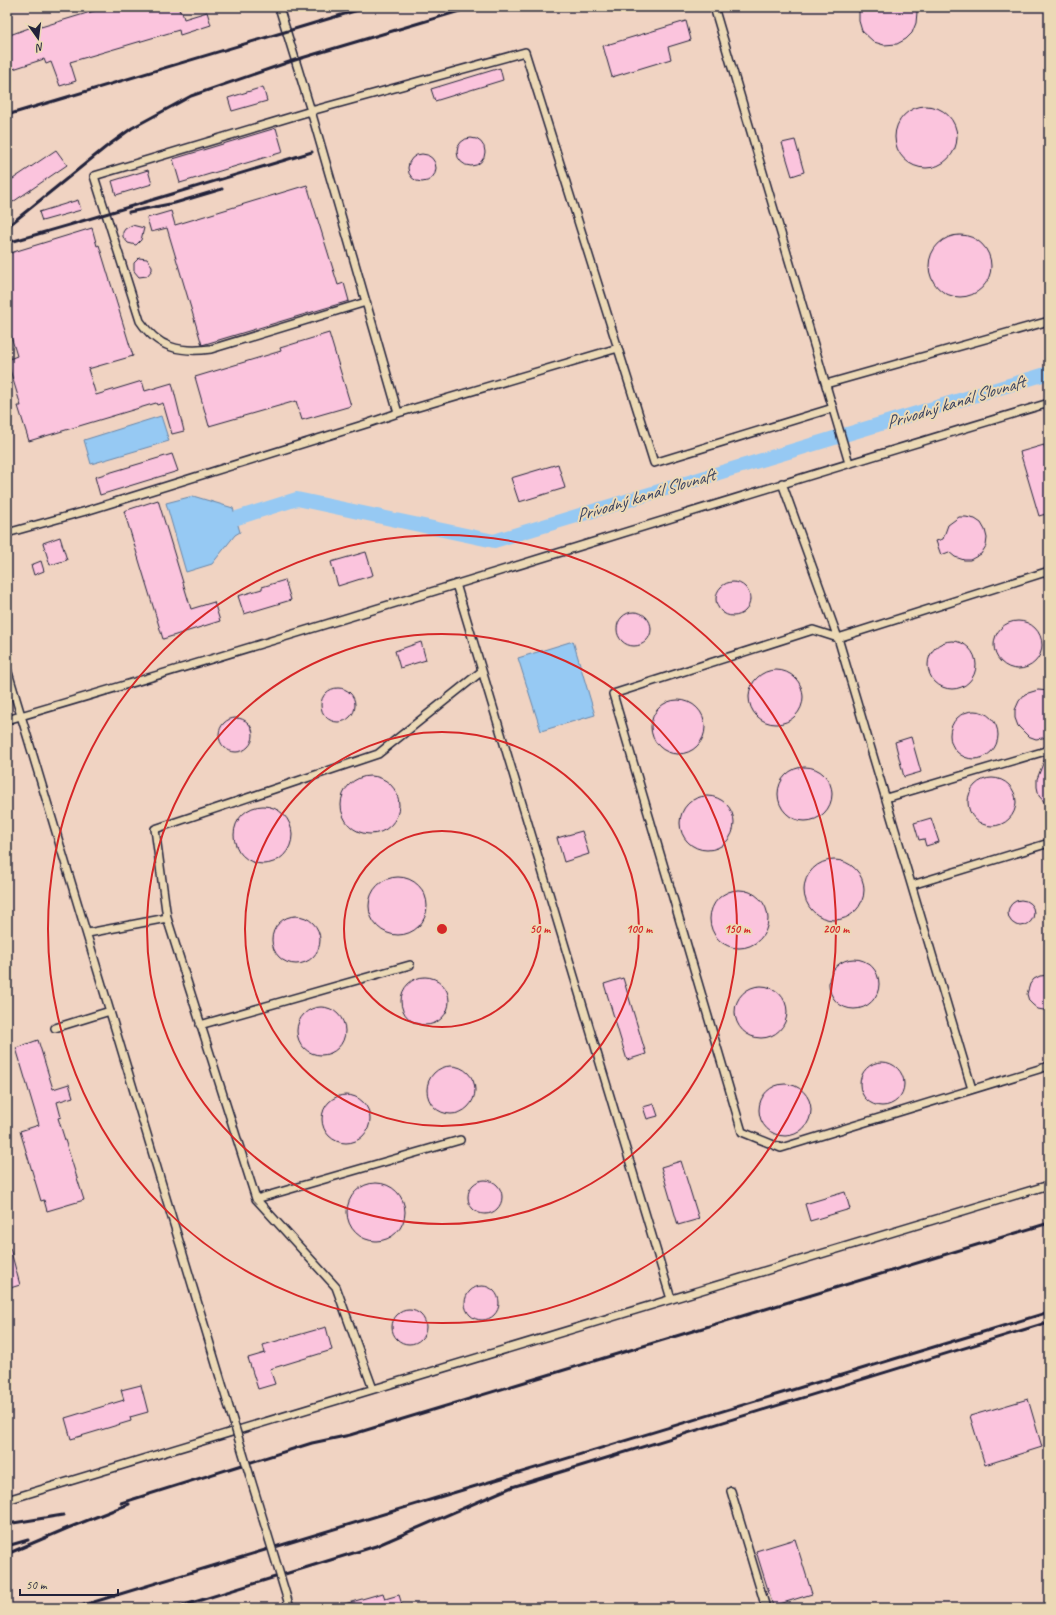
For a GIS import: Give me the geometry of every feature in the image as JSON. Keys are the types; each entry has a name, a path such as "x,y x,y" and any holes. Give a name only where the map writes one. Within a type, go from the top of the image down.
{"lane":[{"path":"279,7 311,111 398,413"},
{"path":"714,7 849,462"},
{"path":"366,302 211,349 198,350 168,347 147,332 140,321 94,176 311,111 525,52 654,463 833,408"},
{"path":"826,384 1049,321"},
{"path":"7,533 93,509 362,426 398,413 618,348"},
{"path":"7,720 456,584 849,462 1049,403"},
{"path":"782,483 838,638 972,1089"},
{"path":"1049,571 838,638 813,630 613,694 742,1132 781,1148 1049,1066"},
{"path":"456,584 672,1299"},
{"path":"7,668 290,1608"},
{"path":"373,1389 336,1287 256,1199 167,918 155,829 378,754 482,671"},
{"path":"886,798 1049,750"},
{"path":"912,885 1049,843"},
{"path":"88,933 167,918"},
{"path":"200,1025 410,965"},
{"path":"55,1028 110,1011"},
{"path":"256,1199 460,1140"},
{"path":"7,1500 1049,1185"},
{"path":"731,1491 766,1608"}],"shaded area":[{"path":"7,7 1049,7 1049,1608 7,1608"}],"water":[{"path":"161,416 169,441 91,464 84,440"},
{"path":"193,496 233,508 240,532 235,535 212,564 186,572 166,503"},
{"path":"573,641 595,715 541,731 518,658"}],"building":[{"path":"107,7 178,7 180,12 182,12 184,19 207,12 211,25 180,35 179,30 70,62 76,81 60,86 51,62 46,64 44,59 7,71 7,36 40,24 41,27"},
{"path":"861,7 915,7 917,12 916,23 912,33 906,39 897,44 884,45 874,42 862,31 859,21 859,11"},
{"path":"686,21 691,40 668,47 671,59 612,77 603,46"},
{"path":"500,68 503,80 435,101 431,89"},
{"path":"263,87 267,101 232,111 228,98"},
{"path":"920,106 932,106 948,115 955,125 957,137 955,149 948,159 932,168 920,168 909,163 900,154 895,143 895,131 900,120 909,111"},
{"path":"276,128 283,152 180,183 173,159"},
{"path":"471,138 481,142 485,152 481,162 471,166 461,162 457,152 461,142"},
{"path":"795,140 804,172 792,176 782,143"},
{"path":"56,150 67,165 7,206 7,183"},
{"path":"422,154 432,158 436,168 432,178 422,182 412,178 408,168 412,158"},
{"path":"148,170 152,184 116,195 112,181"},
{"path":"307,185 338,285 344,283 349,301 202,345 167,228 151,232 147,218 171,211 175,225"},
{"path":"78,200 81,210 42,221 39,212"},
{"path":"132,225 144,228 141,240 136,245 128,243 123,237 123,232 125,229"},
{"path":"92,228 97,246 99,245 133,356 88,369 96,395 142,381 145,391 172,383 184,431 172,434 163,403 157,405 156,403 29,441 18,406 21,406 7,360 17,356 7,323 7,254"},
{"path":"954,235 966,235 982,244 989,254 991,266 989,278 982,288 966,297 954,297 943,292 934,283 929,272 929,260 934,249 943,240"},
{"path":"139,258 147,259 152,266 152,270 147,276 139,277 134,271 134,263"},
{"path":"329,333 351,406 302,420 296,401 209,426 195,377 281,351 280,348"},
{"path":"1044,445 1049,461 1049,513 1039,516 1020,452"},
{"path":"172,454 178,471 100,495 95,477"},
{"path":"558,464 565,488 519,502 511,478"},
{"path":"158,500 191,609 214,602 220,621 163,639 124,511"},
{"path":"959,517 975,519 981,523 985,530 987,538 986,546 981,554 970,560 955,557 949,552 941,555 936,541 943,539 948,525"},
{"path":"60,537 67,560 50,565 43,543"},
{"path":"366,552 373,575 338,586 331,562"},
{"path":"41,561 44,571 34,575 31,565"},
{"path":"285,580 291,600 244,614 238,596"},
{"path":"736,582 743,584 748,589 750,599 748,609 743,614 730,616 723,614 718,609 716,596 718,589 723,584"},
{"path":"637,612 644,614 649,619 651,629 649,639 644,644 631,646 624,644 619,639 617,626 619,619 624,614"},
{"path":"1013,621 1023,621 1035,628 1042,640 1042,650 1035,662 1023,669 1013,669 1005,665 998,658 994,650 994,640 998,632 1005,625"},
{"path":"947,641 957,641 966,645 972,651 976,660 976,670 972,679 966,685 957,689 947,689 938,685 932,679 928,670 928,660 932,651 938,645"},
{"path":"421,642 426,660 400,668 395,651"},
{"path":"771,670 781,670 791,674 799,682 803,692 803,702 799,712 791,720 781,724 771,724 761,720 753,712 749,702 749,692 753,682 761,674"},
{"path":"335,688 341,688 345,689 352,695 355,705 354,712 348,719 341,722 335,722 331,721 324,715 321,708 321,702 322,698 328,691"},
{"path":"1038,690 1049,691 1049,737 1036,739 1028,736 1018,726 1015,718 1015,710 1019,701 1025,694"},
{"path":"678,700 688,702 697,708 703,717 705,727 703,737 697,746 688,752 678,754 668,752 659,746 653,737 651,727 653,717 659,708 668,702"},
{"path":"969,711 979,711 991,718 998,730 998,740 991,752 979,759 969,759 961,755 954,748 950,740 950,730 954,722 961,715"},
{"path":"233,718 239,718 243,719 250,725 253,735 252,742 246,749 239,752 233,752 229,751 222,745 219,738 219,732 220,728 226,721"},
{"path":"911,737 921,772 904,777 895,742"},
{"path":"1049,755 1049,807 1039,796 1037,779 1046,756"},
{"path":"800,767 810,767 820,771 828,779 832,789 832,799 828,809 820,817 810,821 800,821 790,817 782,809 778,799 778,789 782,779 790,771"},
{"path":"364,776 376,776 391,784 399,799 399,811 391,826 376,834 364,834 349,826 341,811 341,799 349,784"},
{"path":"987,778 997,778 1006,782 1012,788 1016,797 1016,807 1012,816 1006,822 997,826 987,826 978,822 972,816 968,807 968,797 972,788 978,782"},
{"path":"707,796 717,798 726,804 732,813 734,823 732,833 726,842 717,848 707,850 697,848 688,842 682,833 680,823 682,813 688,804 697,798"},
{"path":"257,806 269,806 284,814 292,829 292,841 284,856 269,864 257,864 242,856 234,841 234,829 242,814"},
{"path":"931,818 939,842 926,846 924,839 919,840 914,823"},
{"path":"582,831 589,854 564,862 557,838"},
{"path":"834,860 851,865 859,873 864,890 859,907 851,915 834,920 817,915 809,907 804,890 809,873 817,865"},
{"path":"392,877 404,877 419,885 427,900 427,912 419,927 404,935 392,935 377,927 369,912 369,900 377,885"},
{"path":"733,890 745,890 760,898 768,913 768,925 760,940 745,948 733,948 718,940 710,925 710,913 718,898"},
{"path":"1021,900 1030,904 1034,913 1030,922 1021,926 1012,922 1008,913 1012,904"},
{"path":"291,916 301,916 310,920 316,926 320,935 320,945 316,954 310,960 301,964 291,964 282,960 276,954 272,945 272,935 276,926 282,920"},
{"path":"849,959 859,959 872,966 879,979 879,989 872,1002 859,1009 849,1009 840,1005 833,998 829,989 829,979 833,970 840,963"},
{"path":"1049,975 1049,1011 1038,1009 1029,1001 1027,994 1030,984 1034,979 1040,976"},
{"path":"420,977 430,977 439,981 445,987 449,996 449,1006 445,1015 439,1021 430,1025 420,1025 411,1021 405,1015 401,1006 401,996 405,987 411,981"},
{"path":"623,978 646,1054 627,1060 604,984"},
{"path":"761,986 775,990 783,998 787,1012 783,1026 775,1034 761,1038 747,1034 739,1026 735,1012 739,998 747,990"},
{"path":"316,1007 326,1007 335,1011 341,1017 345,1026 345,1036 341,1045 335,1051 326,1055 316,1055 307,1051 301,1045 297,1036 297,1026 301,1017 307,1011"},
{"path":"38,1040 53,1089 69,1084 73,1097 57,1102 61,1117 58,1118 84,1200 47,1211 44,1200 41,1201 20,1131 39,1125 16,1048"},
{"path":"878,1062 886,1062 891,1063 898,1068 903,1075 903,1093 898,1100 891,1105 878,1106 870,1103 863,1096 860,1088 860,1080 863,1072 870,1065"},
{"path":"446,1066 456,1066 468,1073 475,1085 475,1095 468,1107 456,1114 446,1114 438,1110 431,1103 427,1095 427,1085 431,1077 438,1070"},
{"path":"780,1084 790,1084 804,1091 811,1105 811,1115 804,1129 790,1136 780,1136 770,1132 763,1125 759,1115 759,1105 763,1095 770,1088"},
{"path":"341,1095 351,1095 360,1099 366,1105 370,1114 370,1124 366,1133 360,1139 351,1143 341,1143 332,1139 326,1133 322,1124 322,1114 326,1105 332,1099"},
{"path":"654,1104 658,1116 647,1119 643,1107"},
{"path":"681,1161 699,1219 678,1225 661,1167"},
{"path":"482,1180 488,1180 492,1181 499,1187 502,1197 501,1204 495,1211 488,1214 482,1214 478,1213 471,1207 468,1200 468,1194 469,1190 475,1183"},
{"path":"370,1183 382,1183 397,1191 405,1206 405,1218 397,1233 382,1241 370,1241 355,1233 347,1218 347,1206 355,1191"},
{"path":"845,1192 850,1209 810,1221 805,1204"},
{"path":"10,1248 20,1285 7,1289 7,1249"},
{"path":"479,1286 485,1286 489,1287 496,1293 499,1303 498,1310 492,1317 485,1320 479,1320 475,1319 468,1313 465,1306 465,1300 466,1296 472,1289"},
{"path":"406,1310 412,1310 416,1311 423,1317 426,1327 425,1334 419,1341 412,1344 406,1344 402,1343 395,1337 392,1330 392,1324 393,1320 399,1313"},
{"path":"326,1327 332,1350 270,1369 275,1384 258,1389 248,1358 265,1353 263,1345"},
{"path":"141,1385 148,1412 130,1417 131,1421 71,1439 65,1418 124,1400 121,1390"},
{"path":"1028,1399 1042,1447 985,1465 970,1416"},
{"path":"795,1539 812,1594 773,1606 756,1551"},
{"path":"383,1593 385,1599 399,1595 403,1608 341,1608 341,1605"}],"waterway":[{"name":"Prívodný kanál Slovnaft","path":"237,518 297,499 494,541 1049,373"}],"railway":[{"path":"7,115 368,7"},
{"path":"7,227 106,147 132,128 191,96 295,60 473,7"},
{"path":"72,224 312,152"},
{"path":"129,212 175,203 222,189"},
{"path":"7,243 76,223"},
{"path":"121,1503 312,1443 350,1435 1049,1223"},
{"path":"74,1608 1049,1312"},
{"path":"175,1608 376,1546 512,1487 1049,1322"},
{"path":"7,1554 129,1504"},
{"path":"7,1524 63,1515"},
{"path":"7,1546 28,1540"}]}
